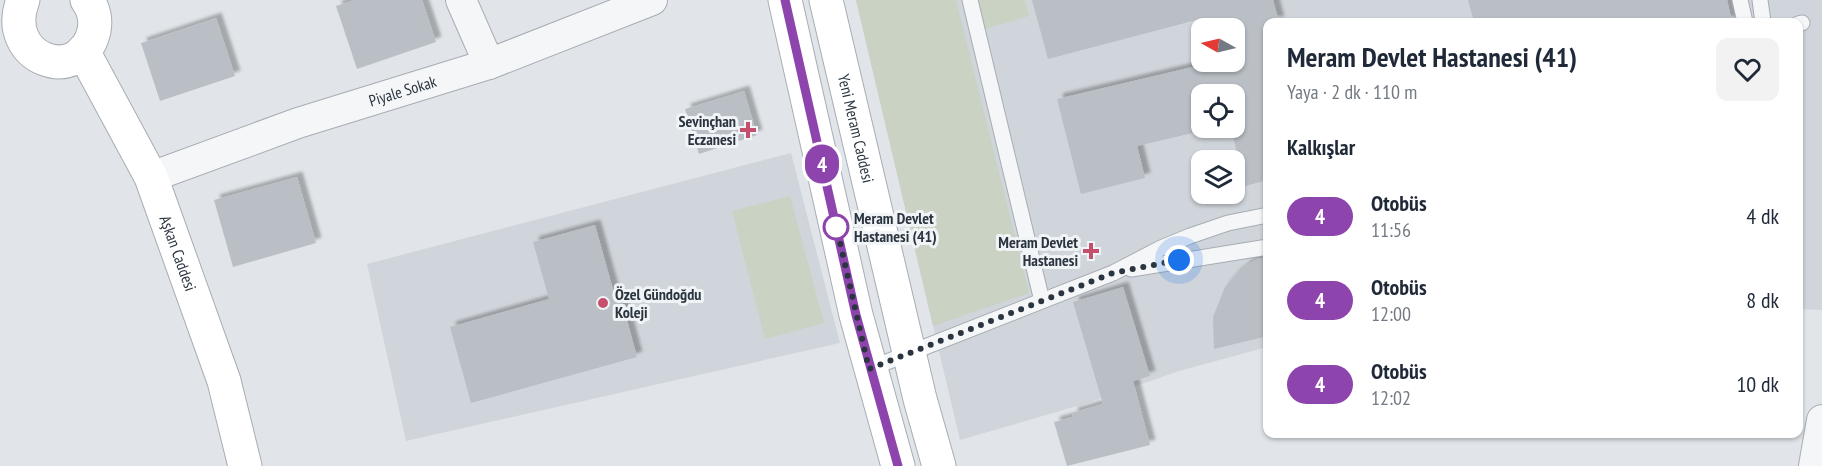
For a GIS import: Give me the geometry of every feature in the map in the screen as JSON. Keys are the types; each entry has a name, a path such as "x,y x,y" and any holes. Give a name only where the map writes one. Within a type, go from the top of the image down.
{"main road":[{"path":"23,0 17,11 16,25 9,34 35,57 47,62 72,59 91,41 94,15 87,0"},
{"path":"785,0 869,369 898,466"},
{"name":"Yeni Meram Caddesi","path":"826,0 920,399 939,466"},
{"name":"Aşkan Caddesi","path":"83,51 151,177 224,381 245,466"}],"street":[{"path":"461,0 489,64"},
{"name":"Piyale Sokak","path":"151,177 298,123 489,64 652,0"},
{"path":"1814,466 1822,420"}],"lane":[{"path":"970,0 1042,301"},
{"path":"1740,0 1744,18"},
{"path":"1760,0 1762,18"},
{"path":"869,369 1113,273 1190,236 1228,223 1263,215"},
{"path":"1113,273 1263,248"}],"shaded area":[{"name":"Meram Devlet Hastanesi","path":"856,0 1822,0 1822,310 1803,309 1803,18 1263,18 1263,348 1179,371 1084,404 960,440"},
{"name":"Özel Gündoğdu Koleji","path":"791,153 840,343 406,441 367,264"}],"green space":[{"path":"856,0 956,0 1029,293 933,326"},
{"path":"977,0 1025,0 1029,16 985,29"},
{"path":"790,196 824,323 765,339 732,211"}],"building":[{"path":"354,0 422,0 436,42 357,69 336,6"},
{"path":"1032,0 1273,0 1278,18 1263,18 1263,181 1245,186 1245,150 1236,150 1233,138 1245,138 1245,84 1191,84 1191,133 1137,146 1145,178 1081,194 1057,99 1191,67 1191,72 1245,72 1245,18 1191,18 1191,21 1048,59"},
{"path":"1468,0 1727,0 1731,18 1473,18"},
{"path":"216,18 235,76 160,101 141,43"},
{"path":"744,91 757,135 699,154 685,109"},
{"path":"297,177 316,243 233,267 214,200"},
{"path":"595,225 615,297 620,295 637,357 471,403 450,327 549,299 533,242"},
{"path":"1263,258 1263,337 1214,349 1213,317 1225,287 1235,275 1257,259"},
{"path":"1123,287 1150,376 1133,381 1150,445 1067,466 1054,422 1073,417 1072,413 1103,404 1073,302"}],"bus line":[{"name":"4","path":"785,0 869,369 898,466"}],"place":[{"name":"Sevinçhan Eczanesi","path":"748,130"},
{"name":"Meram Devlet Hastanesi (41)","path":"836,227"},
{"name":"Meram Devlet Hastanesi","path":"1091,251"},
{"name":"Özel Gündoğdu Koleji","path":"603,303"}],"route":[{"path":"836,227 836,225 869,369 1113,273 1179,260"}]}
